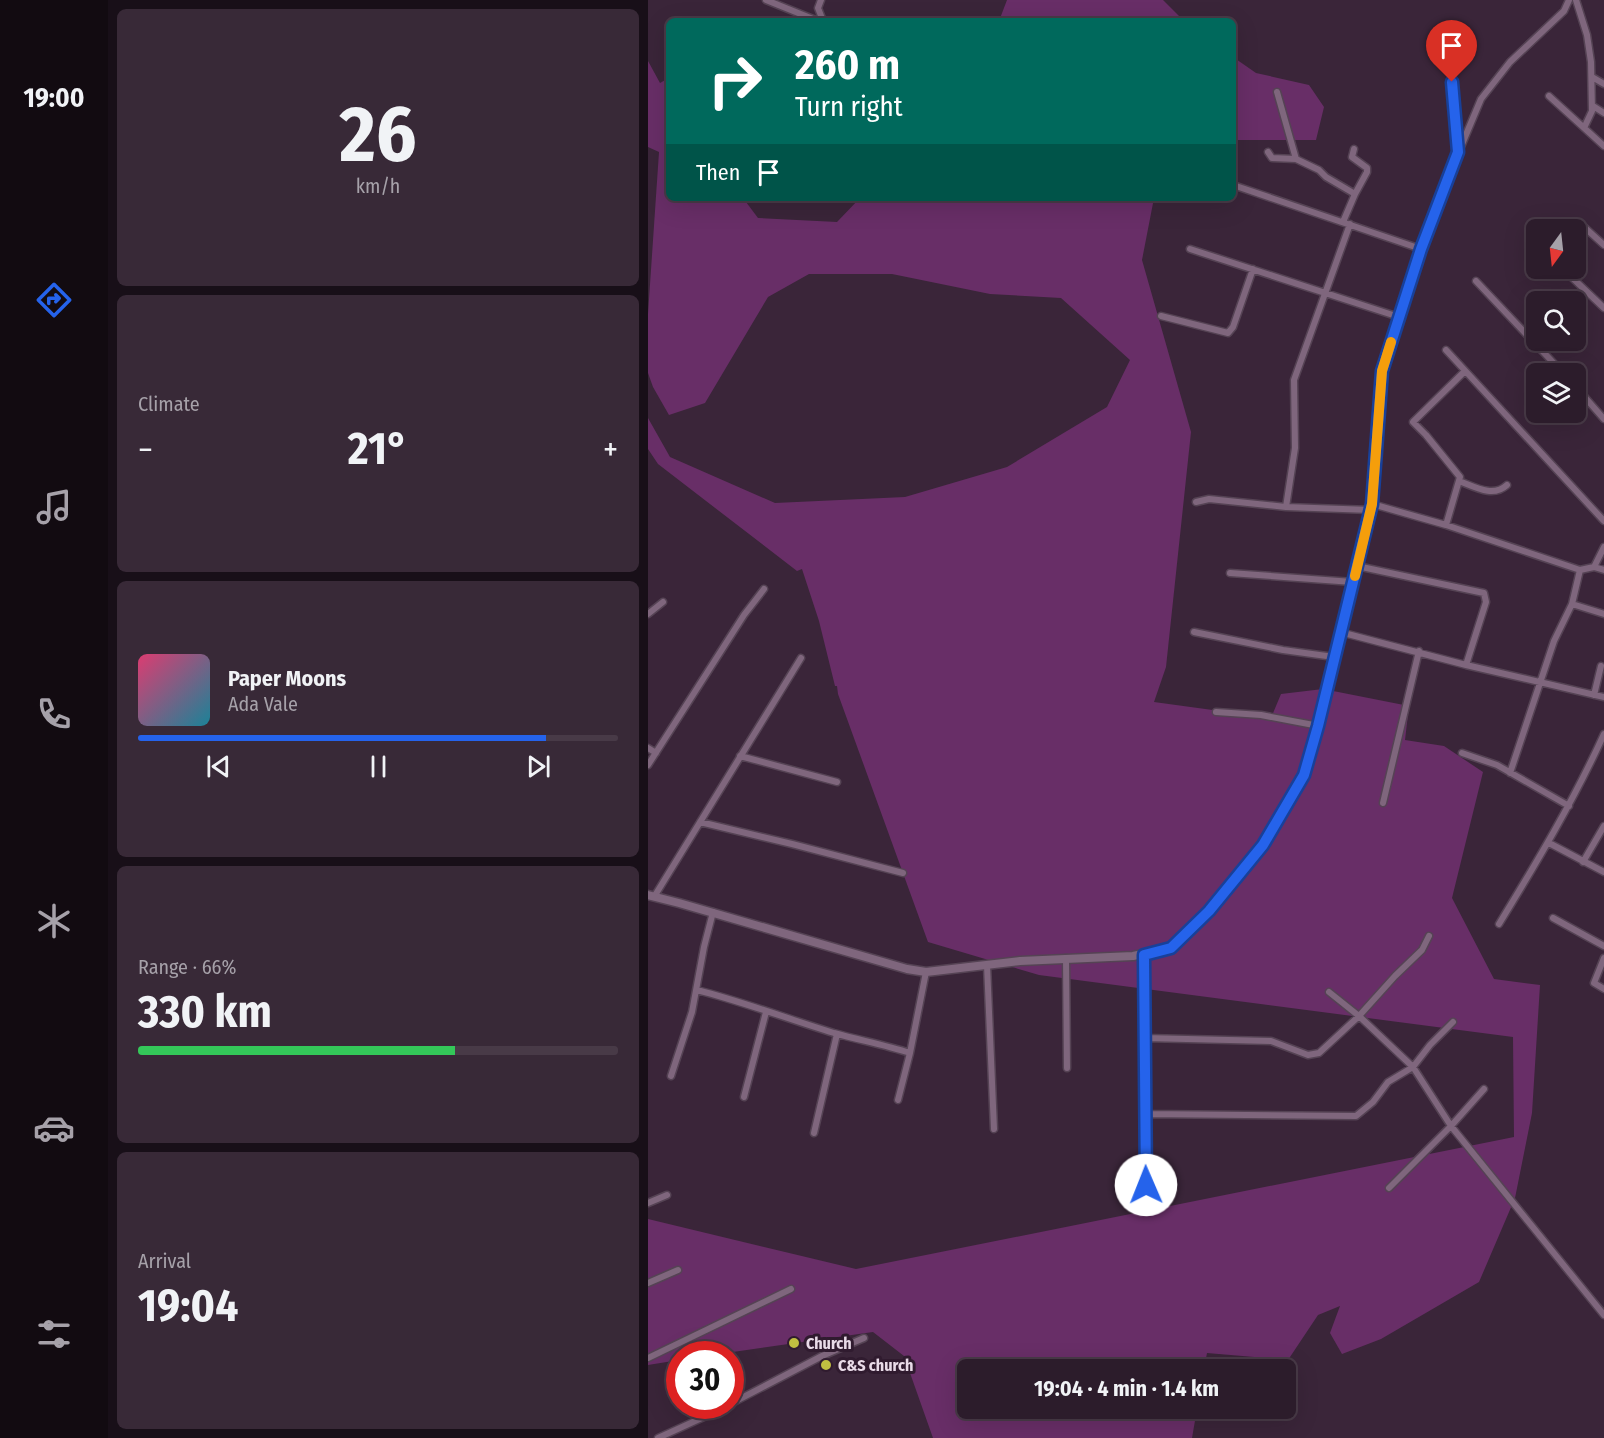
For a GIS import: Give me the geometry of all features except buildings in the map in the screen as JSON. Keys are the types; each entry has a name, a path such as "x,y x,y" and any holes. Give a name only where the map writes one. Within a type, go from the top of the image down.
{"street":[{"path":"766,0 811,18"},
{"path":"807,16 818,8 821,0"},
{"path":"801,658 700,822 651,896 898,967 926,972 1066,958 1144,955 1171,948 1209,911 1263,845 1304,775 1371,507 1382,371 1421,249 1474,114 1493,82 1510,62 1557,18 1569,0"},
{"path":"1576,0 1587,35 1592,77 1593,106 1584,128"},
{"path":"818,8 822,18"},
{"path":"1450,59 1458,152"},
{"path":"1592,77 1604,84"},
{"path":"1277,92 1296,159"},
{"path":"1550,96 1604,146"},
{"path":"1593,106 1604,113"},
{"path":"1286,507 1295,448 1294,381 1355,194 1367,172 1367,168 1352,157 1354,149"},
{"path":"1268,152 1272,158 1296,159 1319,170 1326,177 1355,194"},
{"path":"1236,186 1421,249"},
{"path":"1586,229 1604,245"},
{"path":"1190,249 1400,317"},
{"path":"1161,316 1228,333 1233,327 1253,269"},
{"path":"1574,279 1604,308"},
{"path":"1476,281 1554,363"},
{"path":"1446,350 1604,521"},
{"path":"1446,525 1459,481 1458,473 1413,422 1465,371"},
{"path":"1586,399 1604,419"},
{"path":"1459,481 1493,492 1502,490 1507,485"},
{"path":"1196,502 1209,499 1286,507 1371,507 1446,525 1580,570 1594,567 1604,570"},
{"path":"1594,567 1604,547"},
{"path":"1357,566 1484,593 1486,602 1466,665"},
{"path":"1510,773 1554,640 1572,604 1580,570"},
{"path":"1230,573 1353,582"},
{"path":"648,765 744,615 764,589"},
{"path":"648,614 663,602"},
{"path":"1572,604 1604,614"},
{"path":"1194,632 1283,650 1334,657"},
{"path":"1340,632 1466,665 1604,697"},
{"path":"1383,803 1419,651"},
{"path":"1594,695 1600,666"},
{"path":"1216,712 1261,715 1318,726"},
{"path":"1499,924 1549,843 1585,777 1604,734"},
{"path":"648,748 656,753"},
{"path":"1462,753 1489,761 1569,806"},
{"path":"740,756 837,782"},
{"path":"700,822 903,873"},
{"path":"1583,862 1604,826"},
{"path":"1549,843 1604,872"},
{"path":"671,1076 698,990 704,946 713,912"},
{"path":"1553,918 1604,946"},
{"path":"1145,1038 1271,1041 1303,1053 1313,1054 1323,1050 1359,1016 1422,950 1429,936"},
{"path":"1124,1187 1144,1187 1146,1185 1144,955"},
{"path":"1066,958 1067,1068"},
{"path":"1604,958 1594,983 1604,989"},
{"path":"987,965 994,1129"},
{"path":"898,1100 926,972"},
{"path":"698,990 737,1000 766,1012 837,1034 910,1053"},
{"path":"1329,992 1359,1016 1413,1067 1451,1126 1604,1315"},
{"path":"744,1097 766,1012"},
{"path":"1146,1114 1356,1116 1373,1102 1388,1082 1413,1067 1430,1045 1453,1022"},
{"path":"814,1133 837,1034"},
{"path":"1389,1188 1451,1126 1484,1089"},
{"path":"648,1203 667,1195"},
{"path":"648,1283 678,1270"},
{"path":"648,1359 791,1289"},
{"path":"744,1397 822,1356 864,1338"},
{"path":"658,1438 699,1419"}],"shaded area":[{"path":"1007,0 1163,0 1181,18 1000,18"},
{"path":"1236,59 1256,73 1309,85 1324,107 1316,140 1236,140"},
{"path":"648,61 660,83 666,80 666,201 745,201 758,218 837,222 857,201 1153,201 1142,260 1191,432 1166,667 1154,702 1271,718 1281,694 1323,689 1409,706 1405,740 1444,746 1483,772 1452,898 1494,979 1540,985 1532,1113 1515,1198 1479,1282 1381,1339 1342,1354 1330,1333 1340,1306 1318,1315 1289,1359 1207,1353 1206,1359 957,1359 957,1419 1195,1419 1192,1438 933,1438 904,1356 873,1332 744,1350 744,1341 666,1341 666,1362 648,1365 648,1219 856,1269 1514,1137 1513,1037 1039,975 928,942 837,686 835,686 819,621 802,569 797,571 658,464 648,449 648,418 670,457 775,503 905,497 1007,467 1107,407 1130,360 1061,298 990,294 892,274 809,274 768,297 705,403 669,415 648,373 648,314 659,152 648,147"}],"slow traffic":[{"path":"1355,576 1372,504 1382,371 1391,342"}],"place":[{"name":"Church","path":"794,1343"},
{"name":"C&S church","path":"826,1365"}],"route":[{"path":"1146,1185 1144,955 1171,948 1209,911 1263,845 1304,775 1372,504 1382,371 1421,249 1458,152 1452,82"}]}
